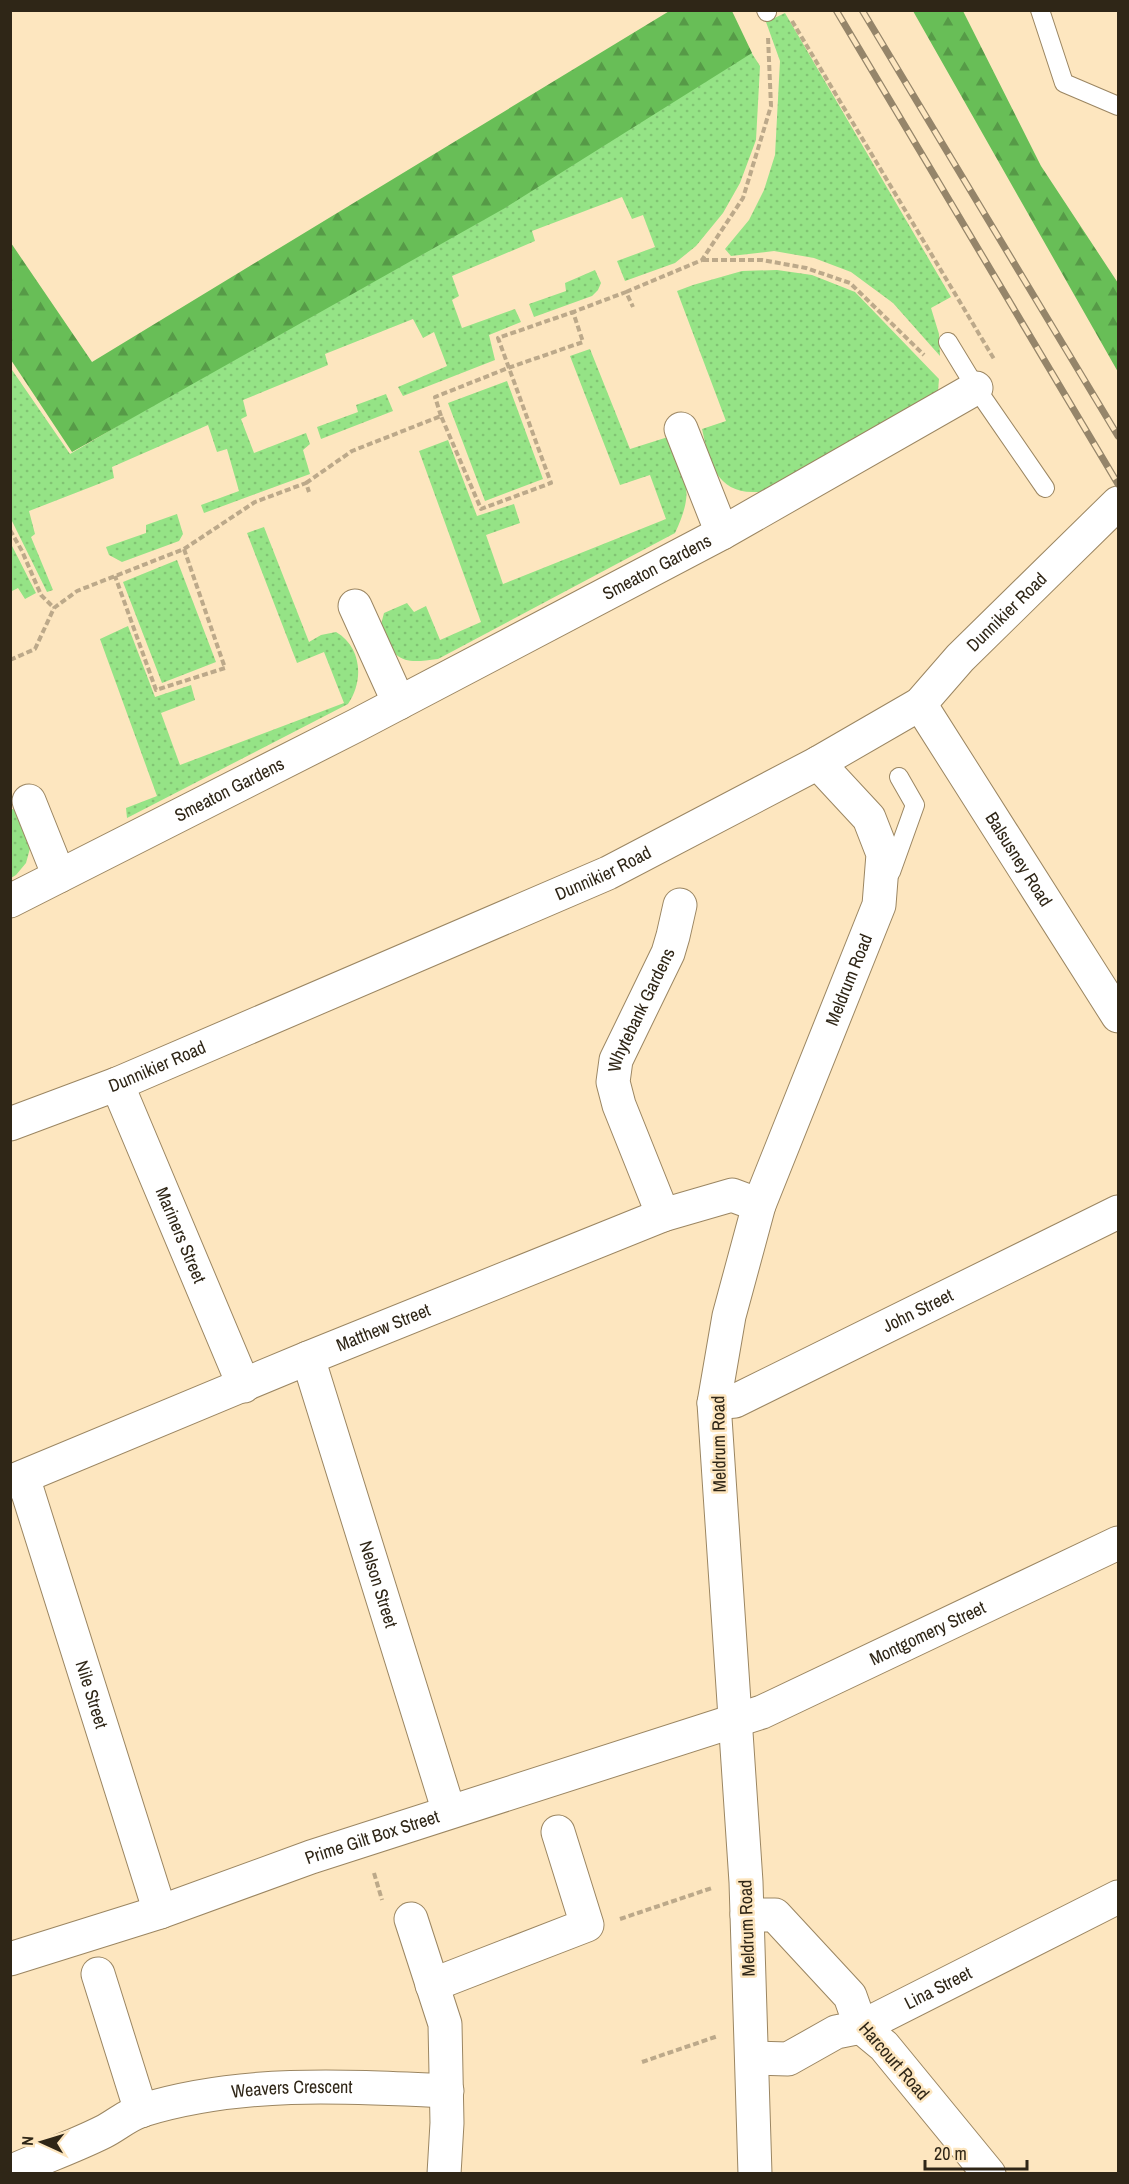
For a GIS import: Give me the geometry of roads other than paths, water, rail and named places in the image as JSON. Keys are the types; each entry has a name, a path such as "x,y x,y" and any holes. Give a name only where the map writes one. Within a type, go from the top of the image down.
{"street":[{"name":"Smeaton Gardens","path":"10,901 399,703 722,533 976,388"},
{"name":"Smeaton Gardens","path":"681,429 722,533"},
{"name":"Dunnikier Road","path":"10,1124 117,1084 608,873 818,763 920,704 960,658 1119,503"},
{"path":"355,606 399,703"},
{"name":"Balsusney Road","path":"920,704 1119,1016"},
{"name":"Meldrum Road","path":"755,2174 747,1915 714,1403 729,1316 759,1205 879,905 883,854 869,818 818,763"},
{"path":"29,801 59,876"},
{"name":"Whytebank Gardens","path":"663,1215 619,1105 613,1082 616,1060 639,1017 668,953 680,905"},
{"name":"Mariners Street","path":"117,1084 244,1386"},
{"name":"Matthew Street","path":"17,1480 308,1358 663,1215 732,1195 759,1205"},
{"name":"John Street","path":"714,1403 735,1401 1119,1212"},
{"name":"Nelson Street","path":"308,1358 449,1812"},
{"name":"Nile Street","path":"17,1480 160,1912"},
{"name":"Montgomery Street","path":"735,1721 762,1712 1119,1543"},
{"name":"Prime Gilt Box Street","path":"10,1959 160,1912 311,1857 735,1721"},
{"path":"432,1985 587,1925 558,1832"},
{"name":"Lina Street","path":"753,2058 788,2059 836,2032 861,2027 1119,1897"},
{"name":"Harcourt Road","path":"747,1915 775,1915 850,1996 861,2027 884,2046 988,2174"},
{"path":"411,1919 445,2024 447,2091 444,2174"},
{"path":"98,1974 141,2111"},
{"name":"Weavers Crescent","path":"10,2172 105,2132 124,2118 181,2100 248,2090 306,2087 447,2091"}],"lane":[{"path":"1040,10 1064,83 1119,106"},
{"path":"948,342 976,388 1045,488"},
{"path":"879,905 915,805 899,777"}],"railway":[{"path":"836,10 1118,484"},
{"path":"862,10 1118,436"}]}
